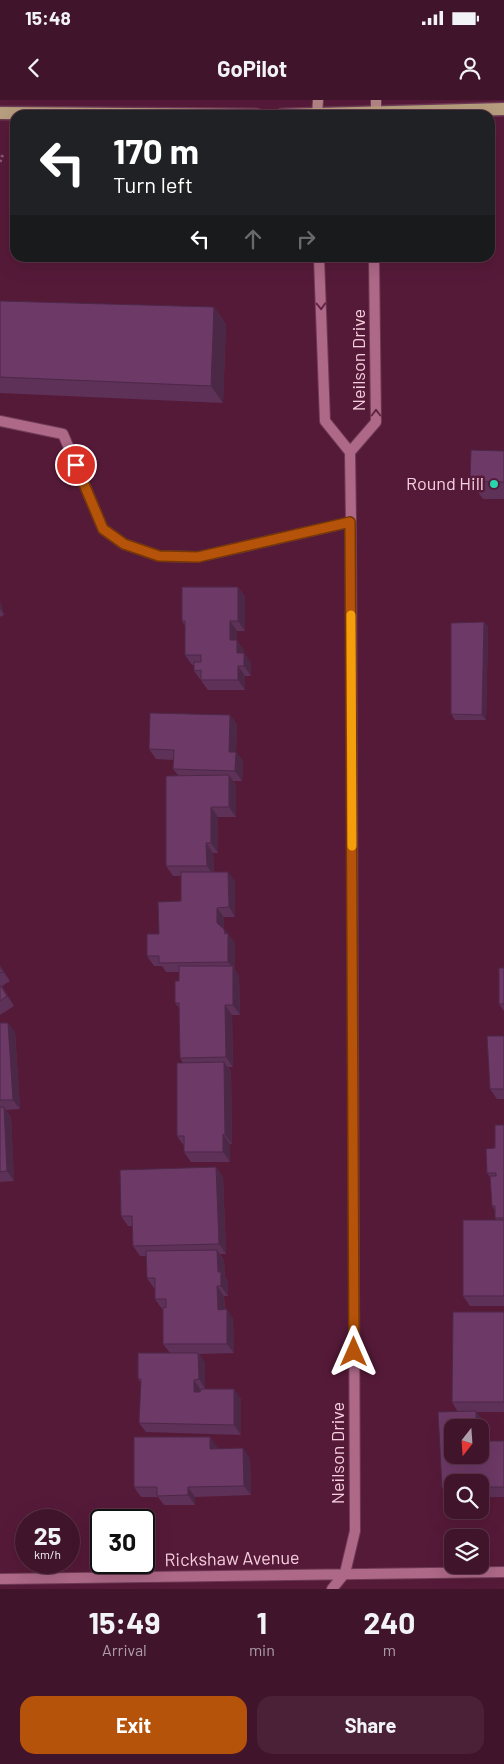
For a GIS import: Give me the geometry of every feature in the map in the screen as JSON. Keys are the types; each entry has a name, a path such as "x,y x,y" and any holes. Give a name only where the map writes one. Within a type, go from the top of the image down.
{"main road":[{"path":"478,110 504,109"}],"street":[{"name":"Neilson Drive","path":"319,262 325,421 350,452 355,1530 345,1573"},
{"name":"Neilson Drive","path":"350,452 376,422 374,262"},
{"path":"0,421 63,434 103,529 124,544 159,556 198,557 350,522"},
{"path":"332,1589 345,1573 504,1572"},
{"name":"Rickshaw Avenue","path":"0,1578 345,1573"}],"path":[{"path":"0,162 3,154"}],"building":[{"path":"0,301 214,307 211,386 0,377"},
{"path":"471,450 504,451 504,482 470,481"},
{"path":"182,587 238,587 238,621 230,621 230,640 237,640 237,653 244,653 244,666 238,666 238,680 201,680 201,670 194,671 194,662 201,662 201,655 185,655"},
{"path":"484,622 482,715 451,714 451,623"},
{"path":"150,713 230,715 229,752 236,752 235,771 173,769 174,750 149,749"},
{"path":"229,775 229,807 211,807 211,843 206,843 207,866 166,866 166,776"},
{"path":"181,872 228,872 229,907 217,908 217,923 224,929 225,934 228,933 228,962 159,963 159,956 147,956 147,934 159,934 158,902 181,901"},
{"path":"179,966 233,966 233,1005 225,1005 226,1057 180,1058 179,1003 175,1003 175,981 179,981"},
{"path":"499,968 504,968 504,1004 499,1004"},
{"path":"0,985 7,996 0,1001"},
{"path":"0,1023 8,1023 13,1100 0,1100"},
{"path":"487,1036 504,1036 504,1089 490,1089"},
{"path":"224,1062 225,1135 223,1134 223,1152 184,1152 184,1136 177,1136 177,1063"},
{"path":"0,1107 4,1107 7,1171 0,1172"},
{"path":"495,1125 504,1125 504,1218 495,1218 495,1206 492,1206 490,1176 496,1176 496,1173 487,1173 486,1149 495,1148"},
{"path":"216,1167 219,1244 133,1246 132,1216 121,1216 120,1170"},
{"path":"463,1220 504,1220 504,1296 463,1296"},
{"path":"217,1250 218,1272 221,1272 221,1286 217,1286 218,1310 227,1309 227,1344 163,1344 163,1307 166,1308 166,1299 155,1299 155,1278 147,1278 146,1251"},
{"path":"453,1312 504,1312 504,1402 452,1402"},
{"path":"138,1353 198,1353 199,1379 194,1380 194,1392 200,1392 201,1389 234,1389 234,1425 139,1423 141,1379 138,1379"},
{"path":"476,1411 476,1419 444,1419 444,1464 489,1464 489,1441 504,1441 504,1487 489,1487 489,1474 444,1474 444,1488 442,1488 438,1412"},
{"path":"134,1437 210,1437 210,1449 243,1448 244,1486 188,1487 188,1495 157,1496 157,1487 134,1487"}],"slow traffic":[{"path":"351,615 352,846"}],"place":[{"name":"Round Hill","path":"494,484"}],"route":[{"path":"76,465 103,529 124,544 159,556 198,557 350,522 354,1352"}]}
